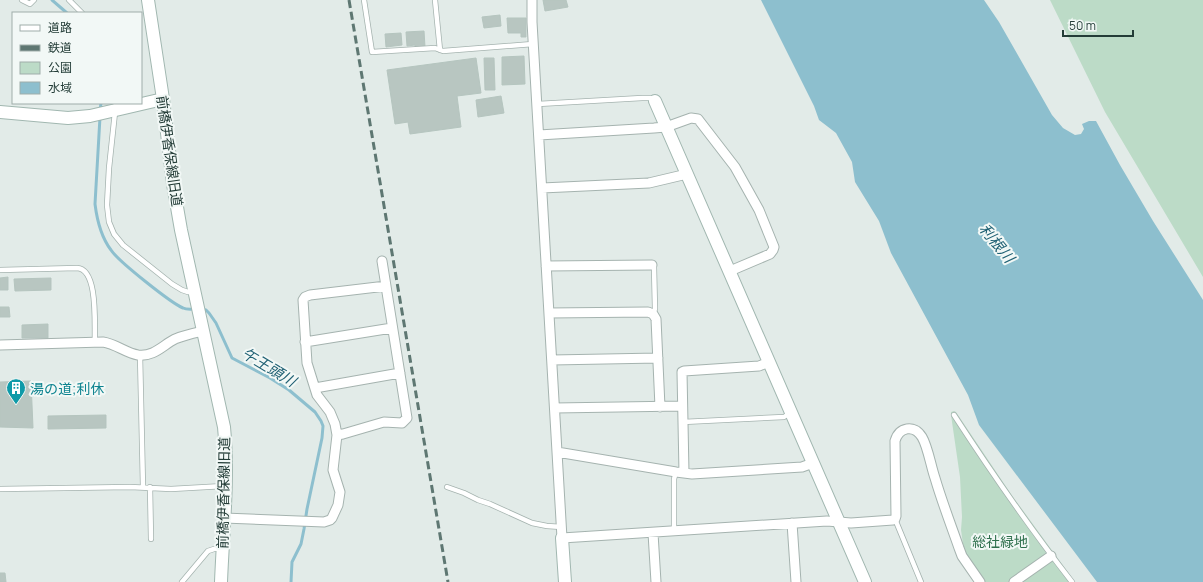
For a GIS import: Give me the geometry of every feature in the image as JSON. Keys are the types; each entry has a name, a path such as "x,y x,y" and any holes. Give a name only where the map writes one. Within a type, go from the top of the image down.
{"street":[{"name":"前橋伊香保線旧道","path":"148,0 163,99 173,184 196,301 224,427 226,447 226,486 221,582"},
{"path":"532,0 533,44 538,104 565,582"},
{"path":"142,103 163,99"},
{"path":"655,101 865,582"},
{"path":"0,112 58,118 90,116 115,108 136,104"},
{"path":"539,135 666,127 691,118 698,119 735,167 759,210 773,244 773,250 770,254 730,271"},
{"path":"542,188 649,183 687,174"},
{"path":"337,434 343,434 384,422 404,422 407,416 382,261"},
{"path":"546,266 652,265"},
{"path":"224,518 319,522 330,520 337,509 339,498 339,487 333,470 337,434 330,412 319,399 306,363 303,300 305,297 310,295 386,286"},
{"path":"549,313 648,312 653,314 656,319 660,407"},
{"path":"305,342 392,328"},
{"path":"0,345 95,342 112,344 140,355 152,353 175,339 203,331"},
{"path":"552,360 658,358"},
{"path":"680,473 683,422 682,372 760,366 769,362"},
{"path":"315,388 400,373"},
{"path":"555,408 682,406"},
{"path":"562,532 653,533 792,523 839,521 851,523 893,520 895,519 895,441 901,430 913,429 919,433 923,439 939,491 962,556 980,582"},
{"path":"557,452 680,473 802,467 813,463"},
{"path":"792,523 796,582"},
{"path":"653,533 656,582"},
{"path":"1014,582 1026,579 1051,556"}],"lane":[{"path":"22,0 28,4 34,1"},
{"path":"69,0 81,12"},
{"path":"364,0 372,52 435,48 443,51 533,44"},
{"path":"435,0 440,50"},
{"path":"538,104 642,98 651,98 655,101"},
{"path":"115,108 107,205 108,218 113,230 123,245 196,301"},
{"path":"652,265 654,267 655,309 653,314"},
{"path":"0,270 83,269 92,285 95,342"},
{"path":"140,355 143,487"},
{"path":"683,422 784,417 791,413"},
{"path":"954,415 1051,556 1072,582"},
{"path":"674,531 674,480 680,473"},
{"path":"0,489 150,487 171,489 226,486"},
{"path":"150,487 151,539"},
{"path":"447,487 532,523 547,526 562,532"},
{"path":"895,519 921,582"},
{"path":"182,582 208,551 223,548"}],"green space":[{"path":"1050,0 1203,0 1203,277 1105,112"},
{"name":"総社緑地","path":"954,411 1011,494 1075,582 983,582 985,580 966,554 963,544 961,530 962,517 960,477 951,415 951,412"}],"water":[{"name":"利根川","path":"761,0 984,0 999,22 1052,115 1063,128 1075,135 1081,134 1084,129 1082,124 1089,121 1096,121 1153,221 1203,300 1203,582 1097,582 979,425 968,395 891,253 879,221 855,182 852,162 836,133 819,120 814,106"}],"building":[{"path":"543,0 566,0 568,7 545,11"},
{"path":"500,15 501,26 484,28 482,17"},
{"path":"507,18 526,18 526,37 521,37 521,33 508,33"},
{"path":"424,31 425,47 415,47 415,45 407,46 406,32"},
{"path":"401,33 402,45 386,47 385,34"},
{"path":"524,56 525,84 502,85 502,57"},
{"path":"476,58 481,93 457,96 461,127 410,134 408,122 395,124 387,70"},
{"path":"484,58 494,58 495,90 485,90"},
{"path":"501,96 504,113 478,117 476,100"},
{"path":"8,277 8,290 0,290 0,278"},
{"path":"51,278 51,290 15,291 14,279"},
{"path":"0,307 9,307 10,317 0,317"},
{"path":"48,324 48,338 22,338 22,325"},
{"name":"湯の道;利休","path":"31,381 33,428 0,427 0,382"},
{"path":"106,415 106,428 48,429 48,416"},
{"path":"0,573 5,573 6,582 0,582"}],"waterway":[{"name":"午王頭川","path":"52,0 66,12"},
{"name":"午王頭川","path":"100,111 101,104"},
{"name":"午王頭川","path":"100,117 95,204 102,234 111,250 134,272 177,305 183,308 196,309"},
{"name":"午王頭川","path":"201,309 206,310 216,323 232,358 289,390 315,412 323,426 322,438 301,544 292,562 291,582"}],"railway":[{"path":"349,0 448,582"}],"place":[{"name":"湯の道;利休","path":"16,405"}]}
